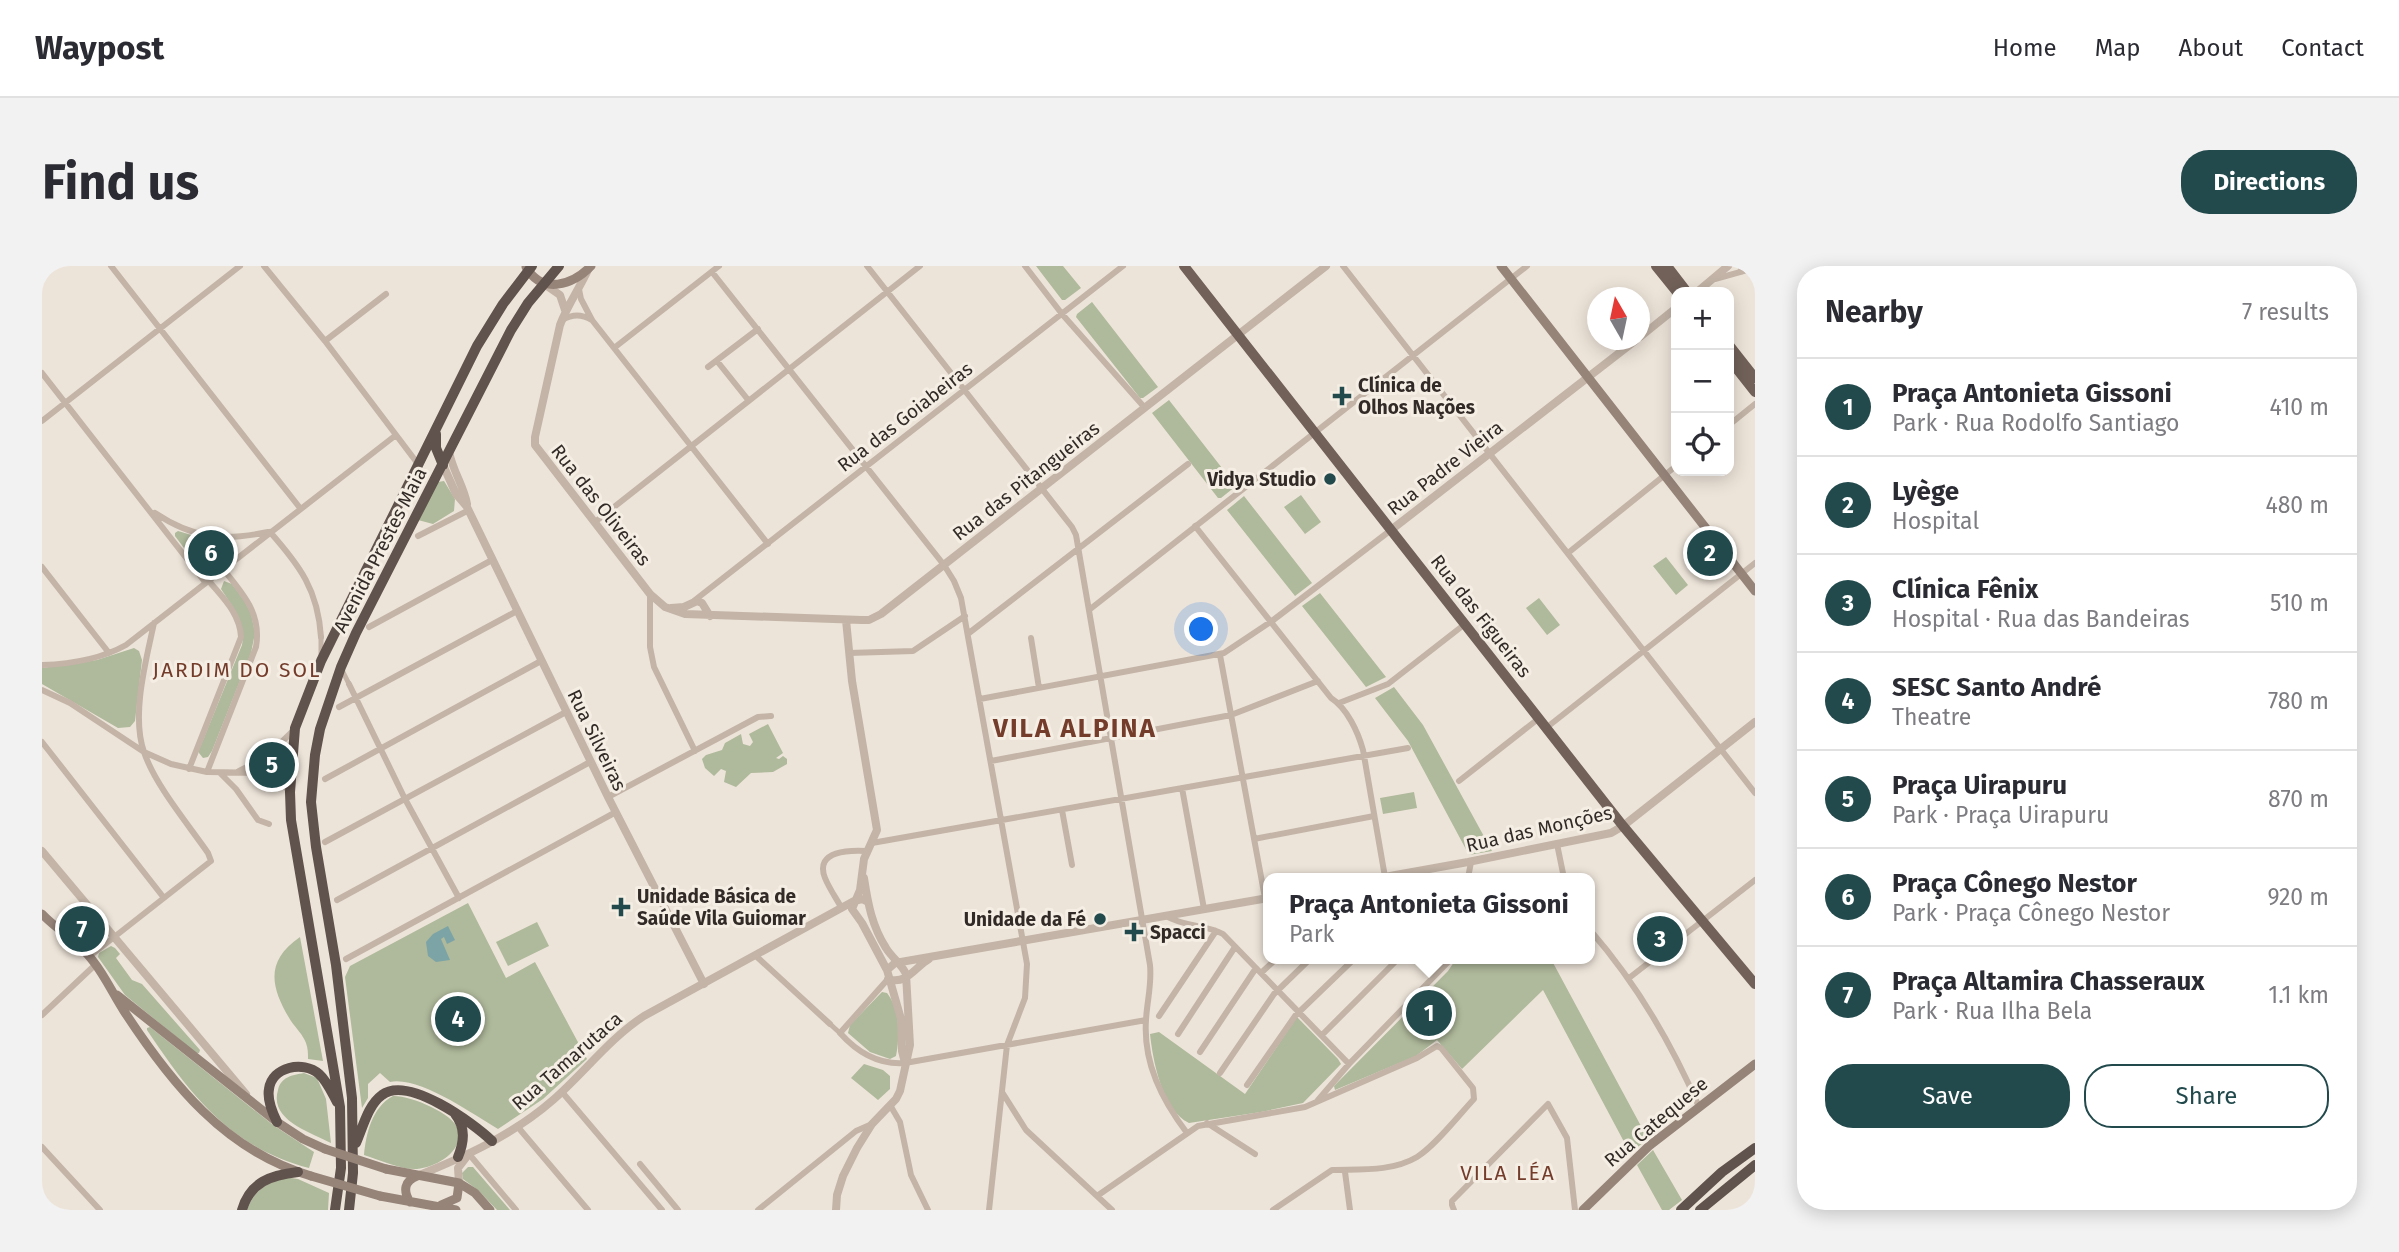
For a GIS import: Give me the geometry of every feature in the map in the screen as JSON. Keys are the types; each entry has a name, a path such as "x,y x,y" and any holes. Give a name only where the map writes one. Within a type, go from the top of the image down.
{"highway":[{"name":"Avenida Prestes Maia","path":"349,1210 354,1149 352,1098 341,962 314,837 311,802 314,755 324,715 356,633 516,321 559,266"},
{"name":"Avenida Prestes Maia","path":"335,1210 341,1168 340,1107 293,835 290,792 295,728 321,661 418,464 490,324 529,268"},
{"path":"436,431 436,448 443,465"},
{"path":"277,1122 269,1099 269,1088 276,1075 292,1068 304,1067 319,1074 340,1107"},
{"path":"354,1149 373,1105 390,1090 409,1090 476,1125 492,1141"},
{"path":"453,1112 461,1123 465,1156"},
{"path":"1681,1210 1722,1172 1755,1148"},
{"path":"1700,1210 1755,1165"},
{"path":"242,1210 247,1197 258,1183 278,1175 305,1174"}],"main road":[{"name":"Rua das Figueiras","path":"1184,266 1623,826 1755,984"},
{"path":"1501,266 1755,591"},
{"path":"1656,266 1673,287"},
{"path":"1667,266 1683,287"},
{"path":"529,268 544,284 566,284 590,268"},
{"path":"1733,350 1755,378"},
{"path":"1734,365 1755,392"},
{"path":"42,914 90,956 116,994 122,1009 167,1069 213,1123 250,1149 305,1174 380,1196 456,1210"},
{"path":"116,994 277,1122 312,1144 386,1169 459,1183 475,1193 490,1210"},
{"name":"Rua Catequese","path":"1583,1210 1641,1153 1755,1064"},
{"path":"410,1202 405,1192 406,1185 411,1178 417,1176"},
{"path":"439,1205 456,1199 460,1191 459,1183"}],"street":[{"path":"111,266 300,508"},
{"path":"42,422 240,266"},
{"path":"264,266 325,341 418,464"},
{"path":"614,348 719,266"},
{"path":"867,266 1072,527 1143,920 1151,979 1146,1020 1148,1049 1159,1088 1187,1133"},
{"path":"595,522 920,266"},
{"path":"1026,266 1062,313 1145,408"},
{"name":"Rua das Goiabeiras","path":"697,608 705,593 1123,266"},
{"name":"Rua das Pitangueiras","path":"650,594 668,608 697,608 710,616 846,620 875,618 1326,266"},
{"path":"1343,266 1755,793"},
{"path":"1089,610 1527,266"},
{"path":"1704,287 1728,266"},
{"name":"Rua das Oliveiras","path":"590,268 565,310 534,441 537,449 650,594"},
{"path":"1713,280 1743,268 1755,268"},
{"path":"712,272 944,565 957,587 969,634 1027,964 1027,989 1007,1045 989,1210"},
{"path":"544,284 559,295 565,310"},
{"path":"579,289 592,320 768,544"},
{"path":"325,341 386,294"},
{"name":"Rua Padre Vieira","path":"1650,329 1671,312"},
{"path":"562,320 580,315 592,320"},
{"path":"708,367 758,329"},
{"name":"Rua Padre Vieira","path":"1220,655 1272,621 1622,350"},
{"path":"718,361 749,401"},
{"path":"42,373 207,581 234,611 239,623 241,637 189,769"},
{"path":"1734,421 1755,404"},
{"path":"42,665 75,662 109,653 126,645 396,435"},
{"name":"Rua Silveiras","path":"449,451 468,509 492,560 590,762 704,984"},
{"path":"969,634 1188,464"},
{"name":"Rua Silveiras","path":"443,465 456,494 468,509"},
{"path":"1568,553 1671,470"},
{"path":"149,509 183,529 205,536 234,538 270,532"},
{"path":"405,537 418,536 468,509"},
{"path":"1195,526 1331,698 1339,703 1359,739 1384,873"},
{"path":"270,532 299,567 312,589 319,611 321,661"},
{"path":"234,538 240,555"},
{"path":"356,633 492,560"},
{"path":"1459,781 1644,650 1755,563"},
{"path":"42,567 109,653"},
{"path":"207,772 256,647 258,634 251,605 223,569"},
{"path":"650,594 650,647 654,667 695,751"},
{"path":"324,715 517,611"},
{"path":"849,653 913,651 965,616"},
{"path":"846,620 876,826 876,834 869,847 852,909 887,970 901,1019 905,1063"},
{"path":"90,956 211,859 161,785 144,752 140,732 140,701 154,623"},
{"path":"1339,703 1388,684 1465,624"},
{"path":"1031,638 1039,688"},
{"path":"980,699 1220,655 1263,883"},
{"path":"325,779 541,661"},
{"path":"341,667 405,799 459,898"},
{"path":"991,761 1231,715 1318,681"},
{"path":"42,690 70,703 144,752 189,769 220,773 272,774 290,792"},
{"path":"325,842 566,712"},
{"path":"608,797 758,717 771,716"},
{"name":"Rua das Monções","path":"1426,873 1611,832 1623,826 1755,722"},
{"path":"234,773 265,758 295,728"},
{"path":"42,742 164,898"},
{"path":"869,907 866,915 839,910 825,877 824,867 833,855 844,850 1001,820 1408,748"},
{"path":"337,900 590,762"},
{"path":"220,773 236,789 258,820 269,824"},
{"path":"1182,788 1203,909"},
{"path":"1062,810 1072,865"},
{"path":"341,962 616,812"},
{"path":"1254,839 1374,816"},
{"path":"1557,844 1563,873"},
{"path":"42,851 250,1099"},
{"path":"1469,873 1471,862"},
{"path":"836,1210 841,1184 857,1148 872,1124 900,1091 910,1051 907,978 904,967 884,945 872,922 863,873"},
{"path":"1629,978 1755,880"},
{"path":"855,901 862,899 869,907"},
{"path":"887,970 890,965 898,962 1263,899"},
{"name":"Rua Tamarutaca","path":"417,1176 465,1156 517,1126 562,1092 632,1024 855,901"},
{"path":"1166,916 1178,922 1216,931 1279,990 1349,1064"},
{"path":"1159,1016 1216,931"},
{"path":"1595,936 1629,978 1665,1035 1699,1107"},
{"path":"1178,1034 1235,947"},
{"path":"755,956 861,1052 889,1064 1146,1020"},
{"path":"888,979 896,981 907,978 923,962 934,957"},
{"path":"42,1014 96,964"},
{"path":"1200,1052 1259,971 1269,964"},
{"path":"1220,1073 1274,994 1305,964"},
{"path":"1247,1085 1295,1016 1349,964"},
{"path":"1322,1035 1393,964"},
{"path":"1316,1101 1446,964"},
{"path":"841,1033 888,979"},
{"path":"1097,1196 1198,1126 1289,1111 1405,1063 1438,1046 1475,1091 1474,1099 1418,1157 1391,1166 1345,1172 1332,1170 1273,1210"},
{"path":"562,1092 662,1210"},
{"path":"1002,1092 1026,1130 1112,1210"},
{"path":"1454,1210 1452,1201 1548,1104 1567,1138 1576,1210"},
{"path":"890,1105 900,1122 911,1175 928,1210"},
{"path":"761,1209 856,1131 872,1124"},
{"path":"1208,1124 1255,1154"},
{"path":"517,1126 588,1210"},
{"path":"838,1146 848,1144 857,1148"},
{"path":"42,1147 100,1210"},
{"path":"459,1183 458,1168 465,1156 516,1210"},
{"path":"640,1164 678,1210"},
{"path":"1345,1172 1350,1210"},
{"path":"42,1201 50,1210"}],"green space":[{"path":"1036,266 1063,266 1081,288 1062,300"},
{"path":"1092,302 1158,387 1143,398 1140,398 1076,317"},
{"path":"1169,400 1236,486 1221,498 1218,498 1152,413"},
{"path":"444,481 455,499 454,511 433,524 418,520 438,482"},
{"path":"1301,495 1321,522 1305,534 1284,507"},
{"path":"1244,496 1312,583 1295,596 1227,510"},
{"path":"178,531 205,539 231,542 236,545 236,552 207,575 175,536"},
{"path":"1666,557 1688,585 1676,595 1653,566"},
{"path":"224,581 232,584 243,599 251,613 255,633 251,653 212,751 208,757 203,758 199,750 242,645 240,622 221,589"},
{"path":"1320,593 1386,677 1366,687 1302,606"},
{"path":"1539,598 1560,625 1547,635 1526,608"},
{"path":"134,648 139,651 142,660 135,721 130,727 118,728 42,684 42,668 97,660"},
{"path":"1394,687 1423,725 1492,851 1469,855 1408,741 1375,698"},
{"path":"768,724 783,753 776,758 783,756 787,759 787,764 773,772 751,773 736,787 724,782 726,771 721,769 714,776 705,768 702,759 706,755 722,750 725,743 741,734 743,744 750,746 753,742 749,734"},
{"path":"1414,792 1417,808 1383,814 1380,798"},
{"path":"468,903 506,978 535,962 587,1059 543,1099 498,1129 430,1090 402,1082 390,1082 380,1073 368,1084 368,1098 362,1108 345,977 350,966"},
{"path":"84,911 103,935 102,939 92,946 85,945 63,928"},
{"path":"537,922 549,946 508,966 496,942"},
{"path":"300,937 323,1061 308,1059 305,1040 284,1009 275,986 274,975 281,955"},
{"path":"111,946 120,954 116,958 132,980 142,984 200,1050 199,1053 125,995 98,957 99,953"},
{"path":"1453,964 1554,964 1648,1139 1630,1153 1543,990 1462,1069 1437,1040 1416,1056 1335,1090 1334,1086"},
{"path":"882,992 887,993 891,999 898,1023 896,1056 890,1059 870,1052 848,1033 850,1025"},
{"path":"1297,1017 1341,1064 1303,1103 1189,1123 1172,1107 1160,1084 1150,1034 1159,1032 1245,1094"},
{"path":"150,1027 273,1125 314,1152 309,1168 256,1147 214,1115 179,1076 147,1030"},
{"path":"864,1064 883,1070 890,1076 890,1089 878,1100 851,1078"},
{"path":"304,1073 317,1078 326,1099 331,1143 293,1124 280,1109 278,1090 284,1079"},
{"path":"393,1096 419,1102 439,1111 454,1123 459,1137 457,1145 447,1157 432,1165 411,1169 364,1155 366,1138 375,1114"},
{"path":"1653,1150 1682,1200 1669,1210 1662,1210 1637,1165"},
{"path":"468,1167 473,1167 510,1210 497,1210 463,1179 462,1173"},
{"path":"285,1177 298,1179 329,1193 328,1210 247,1210 261,1189"}],"water":[{"path":"448,926 455,940 447,944 444,937 441,939 450,960 436,962 428,956 426,942 433,934"}],"place":[{"name":"Clínica de Olhos Nações","path":"1342,396"},
{"name":"Vidya Studio","path":"1330,479"},
{"name":"Praça Cônego Nestor","path":"211,553"},
{"name":"Lyège","path":"1710,553"},
{"name":"Praça Uirapuru","path":"272,765"},
{"name":"Unidade Básica de Saúde Vila Guiomar","path":"621,907"},
{"name":"Unidade da Fé","path":"1100,919"},
{"name":"Praça Altamira Chasseraux","path":"82,929"},
{"name":"Spacci","path":"1134,932"},
{"name":"Clínica Fênix","path":"1660,939"},
{"name":"Praça Antonieta Gissoni","path":"1429,1013"},
{"name":"SESC Santo André","path":"458,1019"}],"district":[{"name":"JARDIM DO SOL","path":"237,670"},
{"name":"VILA ALPINA","path":"1075,728"},
{"name":"VILA LÉA","path":"1508,1173"}]}
